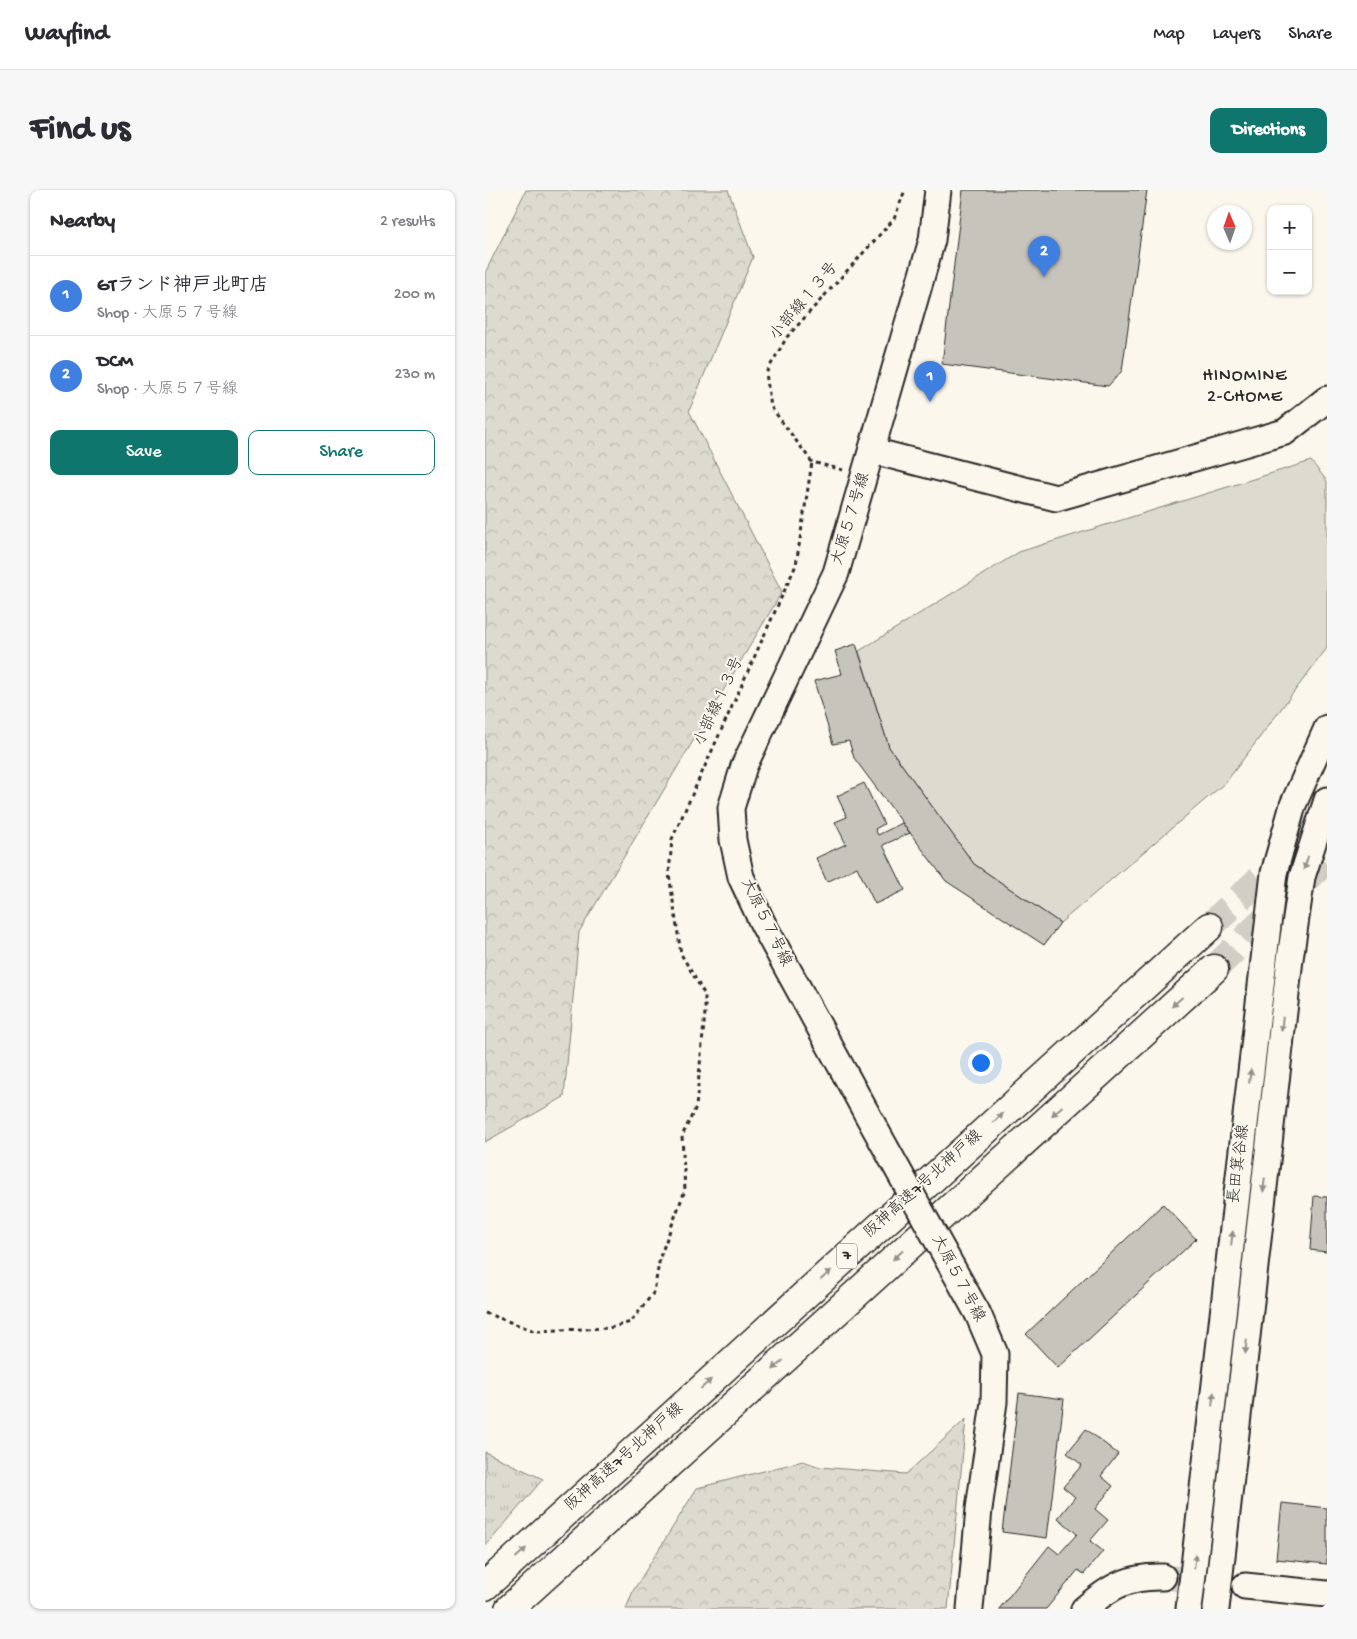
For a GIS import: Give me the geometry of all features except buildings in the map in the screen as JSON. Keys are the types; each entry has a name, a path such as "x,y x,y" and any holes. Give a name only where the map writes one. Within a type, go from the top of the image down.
{"highway":[{"name":"阪神高速7号北神戸線","path":"485,1586 1209,927"},
{"name":"阪神高速7号北神戸線","path":"509,1609 1214,969"}],"street":[{"name":"大原５７号線","path":"937,190 932,240 873,451 836,573 744,766 731,808 733,840 741,877 763,924 978,1314 995,1354 994,1402 979,1510 970,1609"},
{"path":"873,451 1056,498 1285,432 1316,418 1327,399"},
{"name":"長田箕谷線","path":"1189,1609 1275,873 1293,805 1327,728"},
{"name":"長田箕谷線","path":"1216,1609 1289,959 1302,877 1327,800"},
{"path":"1084,1609 1109,1588 1143,1576 1163,1577"},
{"path":"1245,1586 1327,1594"}],"path":[{"name":"小部線１３号","path":"485,1313 535,1331 609,1328 631,1322 654,1292 660,1257 685,1190 682,1136 696,1107 705,1012 705,995 681,954 669,874 672,839 796,564 811,462 771,407 767,373 787,337 894,219 905,190"},
{"path":"811,462 865,476"}],"green space":[{"path":"526,190 728,190 753,257 689,411 782,592 579,932 564,1097 485,1142 485,273"},
{"path":"1311,461 1327,481 1327,648 1226,782 1060,923 974,864 889,747 859,651 1019,552"},
{"path":"966,1419 948,1609 626,1609 633,1591 697,1488 803,1461 820,1467 906,1474"},
{"path":"485,1452 543,1479 485,1547"}],"tunnel":[{"path":"1209,927 1327,816"},
{"path":"1214,969 1327,859"},
{"path":"1163,1577 1245,1586"}],"place":[{"name":"DCM","path":"1044,277"},
{"name":"GTランド神戸北町店","path":"930,402"}],"district":[{"name":"HINOMINE 2-CHOME","path":"1245,386"}]}
